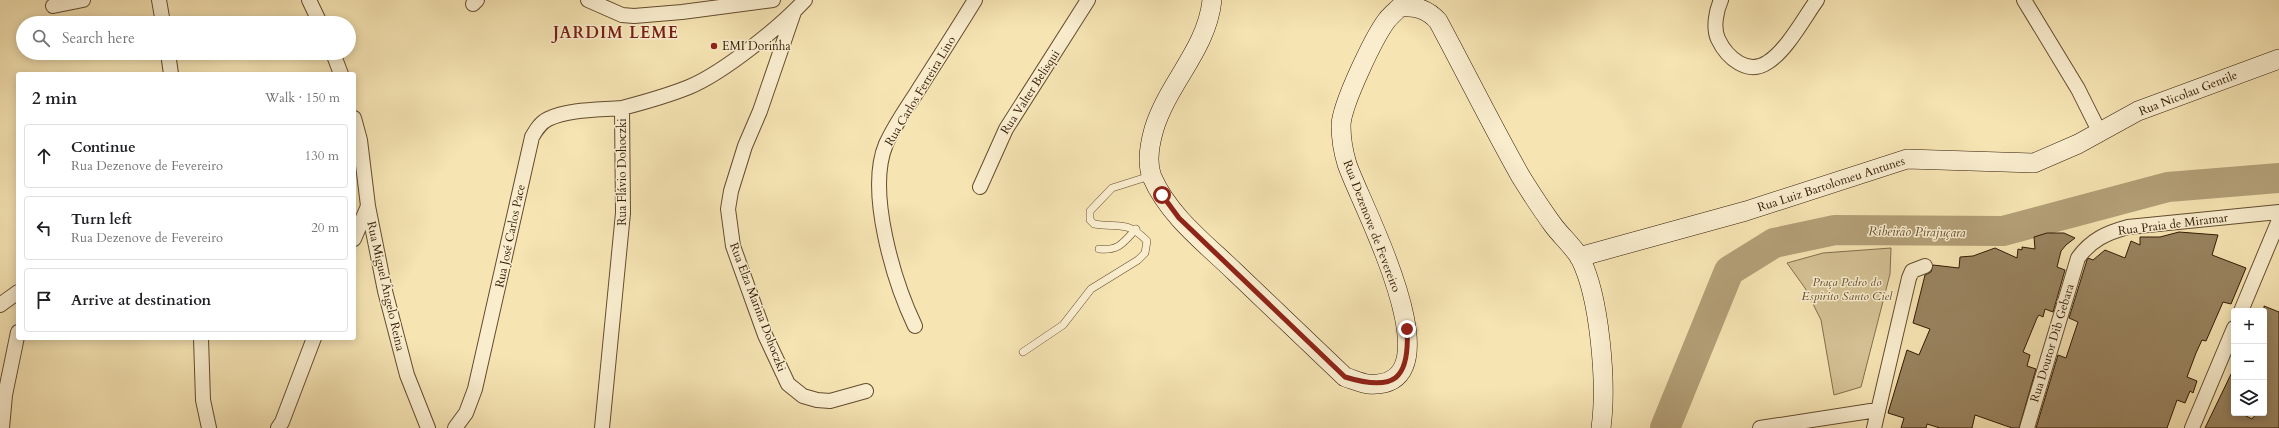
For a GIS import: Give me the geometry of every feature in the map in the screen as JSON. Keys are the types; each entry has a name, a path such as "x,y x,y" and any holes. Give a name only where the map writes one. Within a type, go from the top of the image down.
{"street":[{"path":"53,6 83,0"},
{"path":"159,0 162,16"},
{"path":"309,0 317,16"},
{"path":"588,0 622,14 634,16 682,12 773,0"},
{"name":"Rua Flávio Dohoczki","path":"602,428 623,213 622,108 691,86 720,70 794,12 805,0"},
{"name":"Rua Carlos Ferreira Lino","path":"914,326 886,243 880,201 880,169 886,145 900,119 975,0"},
{"name":"Rua Valter Belisqui","path":"980,187 1006,129 1088,0"},
{"name":"Rua Dezenove de Fevereiro","path":"1212,0 1211,15 1204,35 1154,128 1149,159 1151,176 1179,218 1345,377 1367,384 1382,384 1401,373 1406,361 1407,329 1396,280 1346,163 1342,142 1341,123 1345,106 1376,39 1387,21 1409,3 1432,14 1438,21 1522,178 1553,225 1579,256 1588,278 1597,314 1604,400 1601,428"},
{"path":"1721,0 1715,24 1717,38 1730,55 1743,66 1752,69 1767,63 1777,55 1817,0"},
{"path":"2024,0 2078,89 2099,131"},
{"name":"Rua Elza Marina Dohoczki","path":"794,12 760,111 745,146 731,191 728,209 733,246 765,335 779,369 788,384 803,396 817,400 830,400 866,391"},
{"name":"Rua Nicolau Gentile","path":"2099,131 2138,111 2279,58"},
{"path":"169,60 171,72"},
{"path":"336,60 340,72"},
{"name":"Rua José Carlos Pace","path":"455,428 466,413 476,389 506,262 532,137 538,127 548,119 580,111 622,108"},
{"name":"Rua Miguel Ângelo Reina","path":"356,125 360,140 368,206 385,291 407,375 428,428"},
{"name":"Rua Luiz Bartolomeu Antunes","path":"1579,256 1746,211 1907,159 2034,163 2057,155 2099,131"},
{"path":"356,234 368,206"},
{"name":"Rua Praia de Miramar","path":"2078,258 2096,239 2107,233 2128,228 2279,212"},
{"path":"2242,308 2279,220"},
{"name":"Rua Doutor Dib Gebara","path":"2027,428 2078,258"},
{"path":"1874,428 1908,278 1912,272 1925,266"},
{"path":"0,305 16,293"},
{"path":"2192,428 2231,335"},
{"path":"2,428 6,389 16,340"},
{"path":"201,340 203,400 209,428"},
{"path":"278,428 282,422 313,340"},
{"path":"1760,428 1877,410"}],"lane":[{"path":"1023,352 1063,325 1091,289 1138,260 1146,253 1146,241 1136,229 1122,226 1094,224 1090,220 1090,211 1112,188 1151,176"},
{"path":"1100,249 1112,250 1119,247 1136,229"}],"green space":[{"name":"Praça Pedro do Espirito Santo Ciel","path":"1891,248 1890,274 1861,387 1834,395 1821,320 1805,288 1787,263 1823,253"}],"building":[{"path":"2179,232 2218,235 2212,255 2246,268 2231,304 2223,302 2206,341 2202,340 2196,353 2187,377 2197,381 2193,393 2190,391 2185,403 2177,400 2167,428 2036,428 2058,355 2066,358 2078,322 2069,318 2088,258 2093,260 2105,250 2125,258 2131,241 2140,245 2140,237 2160,237"},
{"path":"2047,233 2064,233 2075,238 2061,251 2057,267 2065,270 2053,312 2045,309 2043,317 2039,315 2023,352 2030,355 2027,366 2036,369 2019,428 2012,428 1975,415 1972,428 1940,428 1927,424 1926,428 1901,428 1904,418 1888,413 1907,350 1919,355 1930,329 1913,323 1925,275 1931,272 1933,265 1959,268 1960,257 1973,256 1995,248 2017,258 2018,249 2022,250 2022,247 2035,249 2034,237"},
{"path":"2264,306 2279,312 2279,428 2205,428 2231,374 2231,416 2246,416 2252,419 2254,416 2267,416 2267,308 2264,308"}],"waterway":[{"name":"Ribeirão Pirajuçara","path":"1665,428 1729,271 1774,243 1835,230 2003,231 2168,187 2279,178"}],"place":[{"name":"EMI Dorinha","path":"714,46"}],"district":[{"name":"JARDIM LEME","path":"616,32"}],"route":[{"path":"1162,195 1179,218 1345,377 1367,384 1382,384 1401,373 1406,361 1408,347 1407,329"}]}
